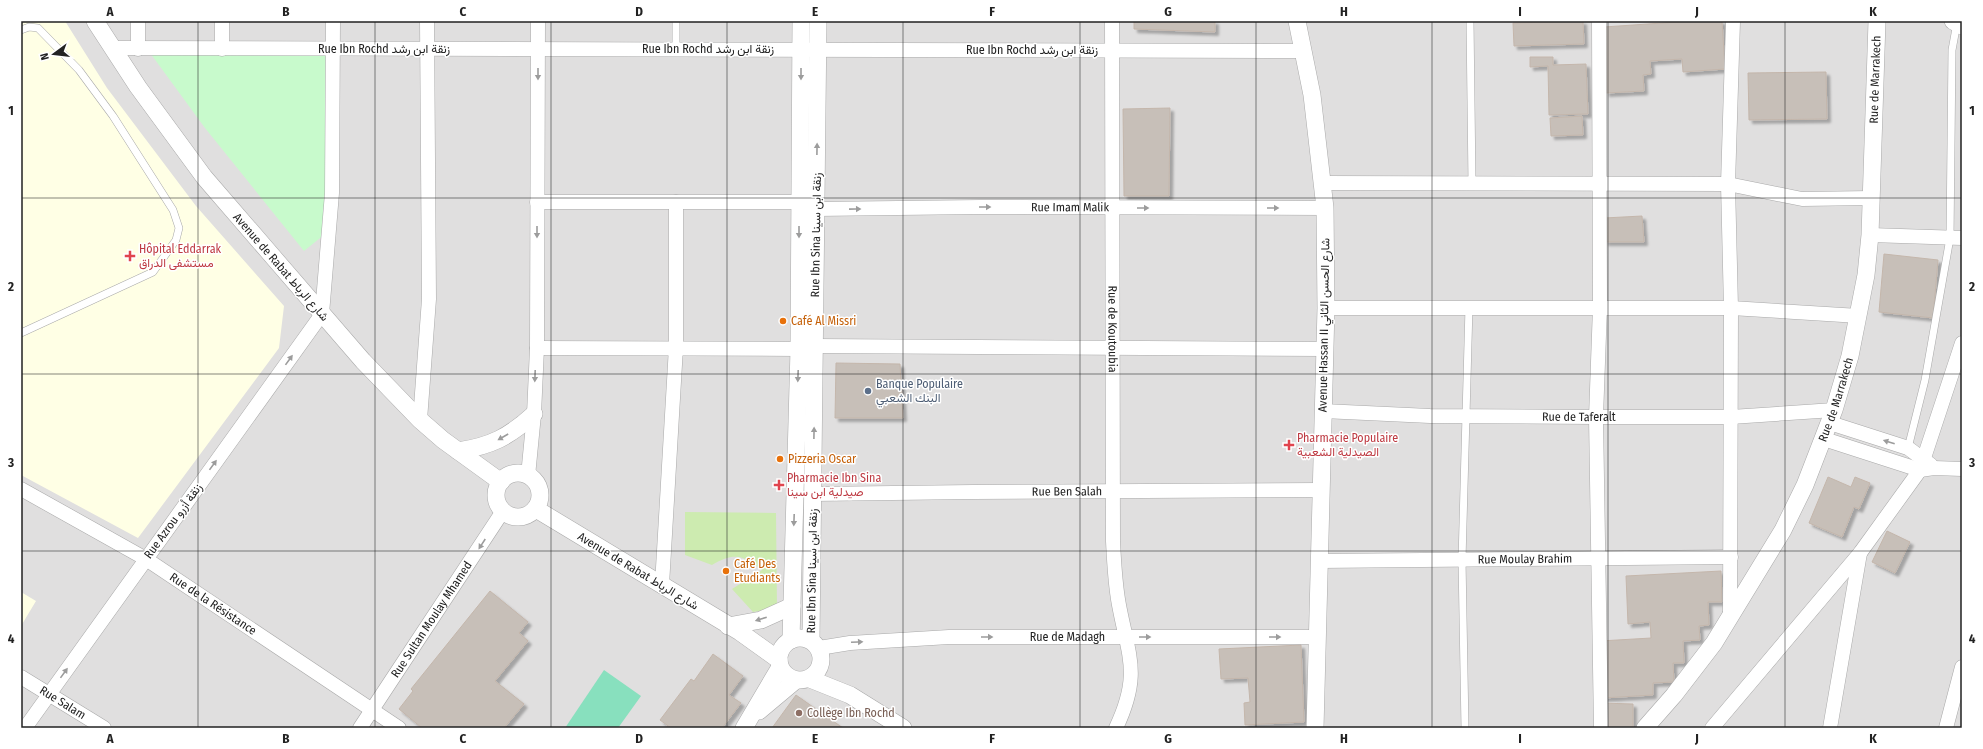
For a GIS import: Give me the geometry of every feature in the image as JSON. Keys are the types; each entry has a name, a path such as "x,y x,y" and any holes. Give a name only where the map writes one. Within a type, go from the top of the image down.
{"street":[{"name":"Avenue de Rabat شارع الرباط","path":"95,21 171,133 204,177 363,361 420,420 458,451 500,482"},
{"path":"138,21 138,49"},
{"path":"222,21 222,49"},
{"path":"322,314 332,193 333,21"},
{"path":"420,420 429,299 427,21"},
{"path":"528,476 534,414 537,348 538,21"},
{"name":"Rue Ibn Sina زنقة ابن سينا","path":"801,21 800,202 813,494 817,650"},
{"name":"Rue Ibn Sina زنقة ابن سينا","path":"789,641 806,347 816,209 818,21"},
{"name":"Rue de Koutoubia","path":"1112,21 1114,573 1131,661 1131,684 1126,707 1116,728"},
{"name":"Avenue Hassan II شارع الحسن الثاني","path":"1297,21 1304,51 1317,131 1325,208 1326,308 1315,728"},
{"path":"1599,21 1600,307 1596,417 1601,728"},
{"path":"1730,616 1731,308 1728,184 1732,21"},
{"name":"Rue de Marrakech","path":"1645,728 1695,670 1783,530 1805,485 1832,417 1859,316 1870,235 1877,21"},
{"name":"Rue Ibn Rochd زنقة ابن رشد","path":"112,48 1304,51"},
{"path":"1323,183 1728,184 1802,199 1871,198"},
{"path":"537,202 800,202"},
{"path":"662,586 676,347 676,202"},
{"name":"Rue Imam Malik","path":"816,209 1325,208"},
{"path":"1870,235 1956,238"},
{"path":"1326,308 1731,308 1859,316"},
{"name":"Rue Azrou زنقة أزرو","path":"25,728 322,314"},
{"path":"1712,728 1860,553 1926,466 1962,343"},
{"path":"537,348 806,347 1325,349"},
{"name":"Rue de Taferalt","path":"1324,411 1467,416 1832,417"},
{"path":"458,451 479,448 500,440 518,429 534,414"},
{"path":"1832,417 1908,448 1926,466"},
{"path":"1824,439 1926,466 1962,469"},
{"path":"513,474 528,476 539,486 540,494 536,509 524,517 509,516 503,511 496,497 500,482 513,474"},
{"name":"Rue de la Résistance","path":"21,489 146,559 399,728"},
{"name":"Rue Ben Salah","path":"813,494 1321,490"},
{"name":"Avenue de Rabat شارع الرباط","path":"536,509 734,629 780,663"},
{"name":"Rue Sultan Moulay Mhamed","path":"360,728 503,511"},
{"path":"1830,728 1860,553"},
{"name":"Rue Moulay Brahim","path":"1319,560 1731,558"},
{"path":"734,629 761,620 792,606"},
{"name":"Avenue de Rabat شارع الرباط","path":"734,629 789,641"},
{"path":"747,724 780,663 782,647 789,641 801,637 817,650 850,695"},
{"name":"Rue de Madagh","path":"817,650 850,643 949,637 1317,637"},
{"path":"747,724 803,679 816,674 817,650"},
{"path":"780,663 789,678 803,679 850,695 903,728"},
{"path":"1946,728 1962,667"},
{"name":"Rue Salam","path":"21,677 104,728"}],"lane":[{"path":"676,21 676,49"},
{"path":"1470,21 1472,183"},
{"path":"1908,448 1925,380 1956,238 1952,50 1957,24"},
{"path":"21,30 30,27 38,28 79,70 113,116 173,210 179,228 176,240 153,272 21,333"},
{"path":"1464,728 1462,560 1469,307"}],"shaded area":[{"path":"21,21 1962,21 1962,728 21,728"},
{"name":"Hôpital Eddarrak مستشفى الدراق","path":"21,21 65,21 107,88 196,206 284,306 279,348 138,538 21,475"},
{"path":"21,592 36,601 21,626"}],"green space":[{"path":"145,46 334,48 330,230 304,251 205,128"},
{"path":"685,512 776,513 777,608 753,612 732,589 762,570 744,558 726,558 712,565 685,555"},
{"path":"604,670 641,696 618,728 565,728"}],"building":[{"path":"1134,21 1215,21 1215,32 1134,29"},
{"path":"1583,21 1584,44 1514,46 1513,23"},
{"path":"1691,21 1722,21 1725,69 1683,72 1682,59 1650,61 1651,74 1643,75 1644,91 1606,93 1604,27"},
{"path":"1530,57 1553,57 1553,65 1586,64 1588,114 1549,115 1548,66 1530,67"},
{"path":"1826,72 1827,119 1749,120 1748,73"},
{"path":"1170,108 1169,196 1124,196 1123,109"},
{"path":"1582,116 1583,135 1551,136 1550,118"},
{"path":"1642,216 1644,242 1605,242 1604,218"},
{"path":"1884,254 1938,260 1933,318 1879,312"},
{"name":"Banque Populaire البنك الشعبي","path":"836,363 900,364 903,418 835,418"},
{"path":"1828,477 1851,487 1855,477 1870,483 1859,509 1854,507 1842,537 1809,523"},
{"path":"1887,531 1910,542 1895,573 1872,562"},
{"path":"1721,571 1722,602 1708,602 1709,625 1699,626 1700,640 1683,641 1684,663 1673,663 1674,682 1653,683 1653,695 1603,698 1600,641 1651,638 1650,622 1628,624 1626,576"},
{"path":"490,591 528,622 519,633 528,641 495,681 524,704 504,728 422,728 399,709 413,691 411,689"},
{"path":"1301,645 1304,722 1245,725 1244,703 1250,702 1248,678 1221,679 1219,649"},
{"path":"713,654 743,676 729,695 741,703 722,728 671,728 660,720 691,679 694,681"},
{"name":"Collège Ibn Rochd","path":"796,695 843,728 772,728"},
{"path":"1602,703 1633,704 1633,728 1602,728"}],"place":[{"name":"Hôpital Eddarrak مستشفى الدراق","path":"130,256"},
{"name":"Café Al Missri","path":"783,321"},
{"name":"Banque Populaire البنك الشعبي","path":"868,391"},
{"name":"Pharmacie Populaire الصيدلية الشعبية","path":"1289,445"},
{"name":"Pizzeria Oscar","path":"780,459"},
{"name":"Pharmacie Ibn Sina صيدلية ابن سينا","path":"779,485"},
{"name":"Café Des Etudiants","path":"726,571"},
{"name":"Collège Ibn Rochd","path":"799,713"}]}
